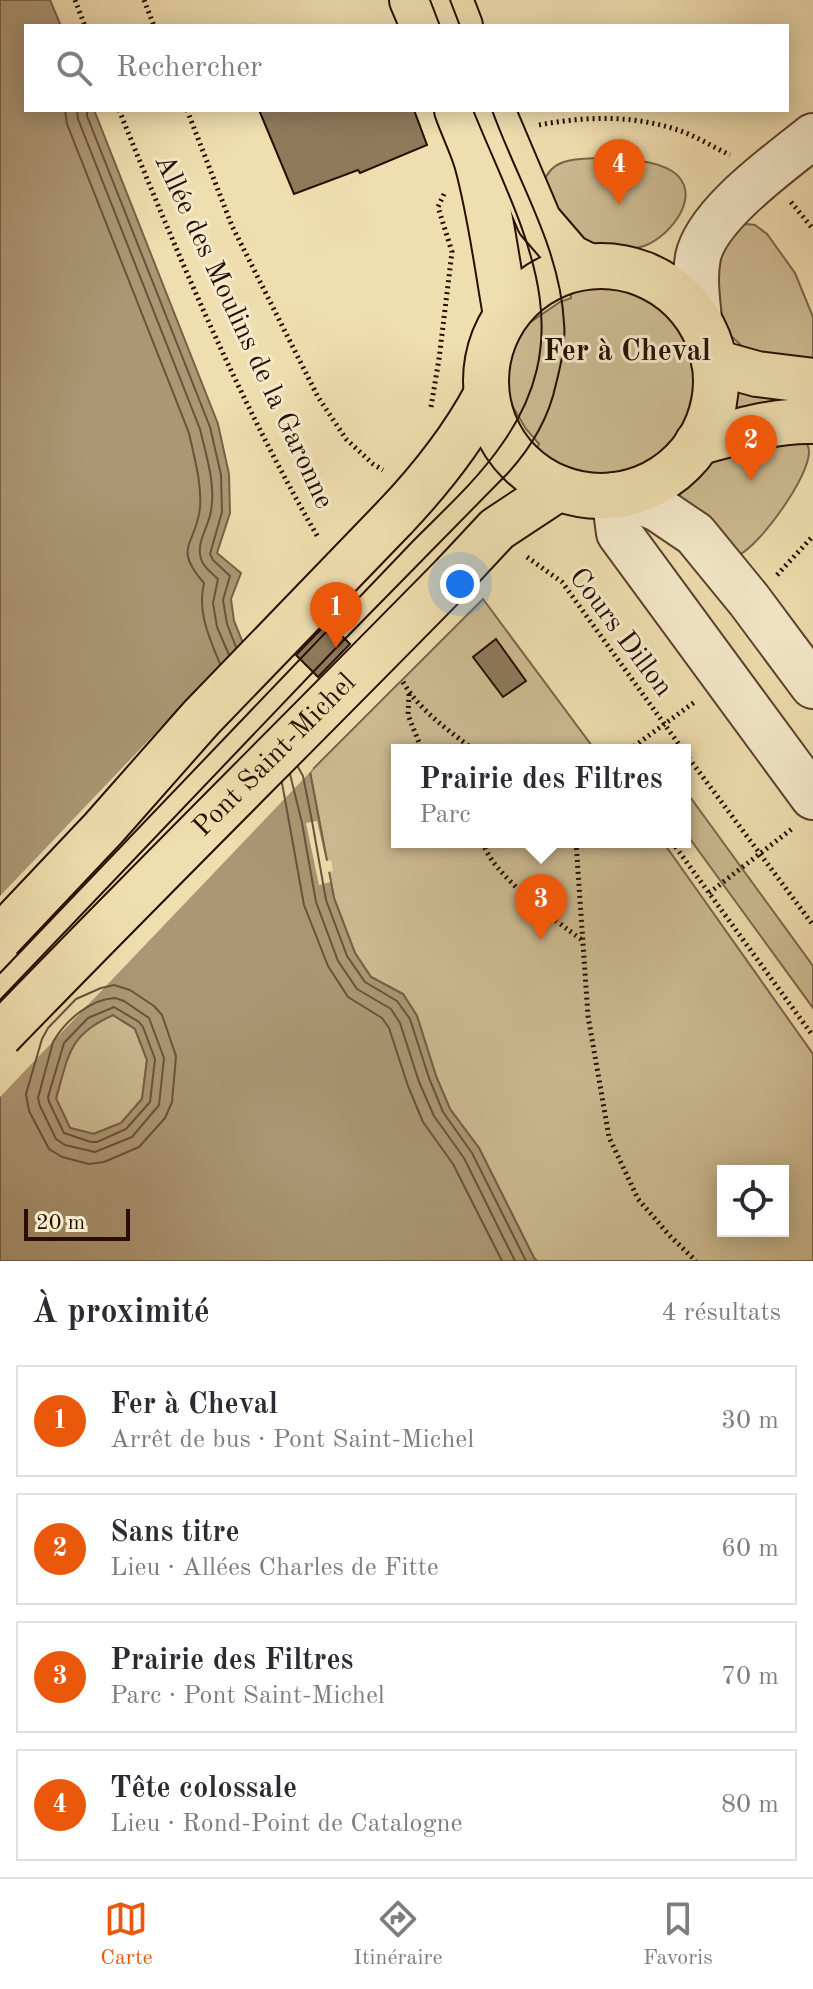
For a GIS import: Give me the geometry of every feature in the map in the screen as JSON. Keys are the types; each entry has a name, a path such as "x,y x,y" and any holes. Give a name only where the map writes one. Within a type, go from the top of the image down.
{"main road":[{"path":"412,0 422,24"},
{"path":"450,0 459,24"},
{"path":"458,112 476,159 494,233 506,315"},
{"path":"493,112 539,221 570,257 588,266"},
{"path":"588,266 613,266 637,271 656,280 687,303 699,319 714,362 714,405 697,443 666,476 646,487 619,495 580,494 537,477 518,462 503,443 493,422 486,395 486,367 493,340 506,315 521,297 557,274 588,266"},
{"path":"714,362 757,374 813,381"},
{"path":"0,938 103,829 201,718 417,493 442,446 470,426 486,395"},
{"path":"697,443 759,425 791,420 813,421"},
{"name":"Pont Saint-Michel","path":"0,1035 497,529 559,488"}],"street":[{"path":"699,319 696,283 699,254 712,228 763,176 813,136"},
{"path":"808,809 619,533 619,495 658,509 695,534 813,686"}],"path":[{"path":"75,0 84,24"},
{"path":"144,0 153,24"},
{"name":"Allée des Moulins de la Garonne","path":"120,112 217,340 283,477 323,545"},
{"path":"188,112 232,226 318,397 346,439 373,464 385,470"},
{"path":"537,126 584,118 647,122 680,131 737,158"},
{"path":"442,446 427,425 439,359 452,252 438,207 444,193"},
{"path":"773,579 813,536"},
{"name":"Cours Dillon","path":"523,554 562,582 678,744"},
{"path":"402,680 409,693 466,744"},
{"path":"409,693 408,715 420,744"},
{"path":"637,744 663,724"},
{"name":"Cours Dillon","path":"691,761 813,925"},
{"path":"709,893 761,853 808,809"},
{"path":"484,848 494,864 543,912 583,941"},
{"path":"576,848 588,1016 609,1137 638,1199 696,1261"},
{"path":"676,848 813,1036"}],"shaded area":[{"path":"600,158 656,164 672,171 681,180 685,202 673,224 654,241 632,249 607,248 577,239 564,228 543,184 547,175 566,161"},
{"path":"755,225 767,234 795,273 813,317 813,362 746,350 727,332 719,317 711,271 737,226"},
{"path":"596,285 634,292 654,302 676,324 689,350 693,378 689,406 678,432 659,454 634,468 604,474 568,468 536,450 539,444 513,407 510,412 506,385 512,349 531,315 532,321 571,298 570,291"},
{"path":"734,390 813,399 730,417"},
{"path":"805,439 809,450 807,463 793,493 759,538 739,555 669,496 717,455"},
{"path":"483,599 591,744 391,744 391,848 667,848 813,1054 813,1261 537,1261 479,1148 450,1109 417,1016 403,994 371,977 355,953 334,898 310,772"},
{"path":"691,798 813,966 813,1008 691,840"},
{"path":"113,1015 135,1029 147,1060 142,1099 121,1123 93,1134 70,1128 56,1099 67,1058 87,1030"}],"water":[{"path":"0,0 50,0 60,24 24,24 24,112 95,112 218,424 229,474 230,513 217,553 241,573 231,599 234,621 261,687 310,772 334,898 355,953 371,977 403,994 417,1016 450,1109 479,1148 537,1261 0,1261","holes":["113,1015 135,1029 147,1060 142,1099 121,1123 94,1134 70,1128 56,1098 72,1048 87,1030"]}],"pier":[{"path":"246,638 265,685 313,769 0,1097 0,896"},
{"path":"317,821 326,861 331,860 333,871 328,872 330,882 319,885 306,823"}],"building":[{"path":"260,112 415,112 427,145 360,173 358,170 294,194"},
{"path":"328,622 350,644 318,677 296,655"},
{"path":"496,639 526,681 503,697 473,657"}],"tram line":[{"path":"430,0 439,24"},
{"path":"450,0 459,24"},
{"path":"0,973 472,482 502,444 526,401 539,359 541,317 536,276 509,194 474,112"},
{"path":"0,1000 507,474 538,432 553,396 563,354 561,295 536,214 493,112"}],"place":[{"name":"Tête colossale","path":"619,205"},
{"name":"Sans titre","path":"751,481"},
{"name":"Fer à Cheval","path":"336,648"},
{"name":"Prairie des Filtres","path":"541,940"}],"district":[{"name":"Fer à Cheval","path":"627,352"}]}
